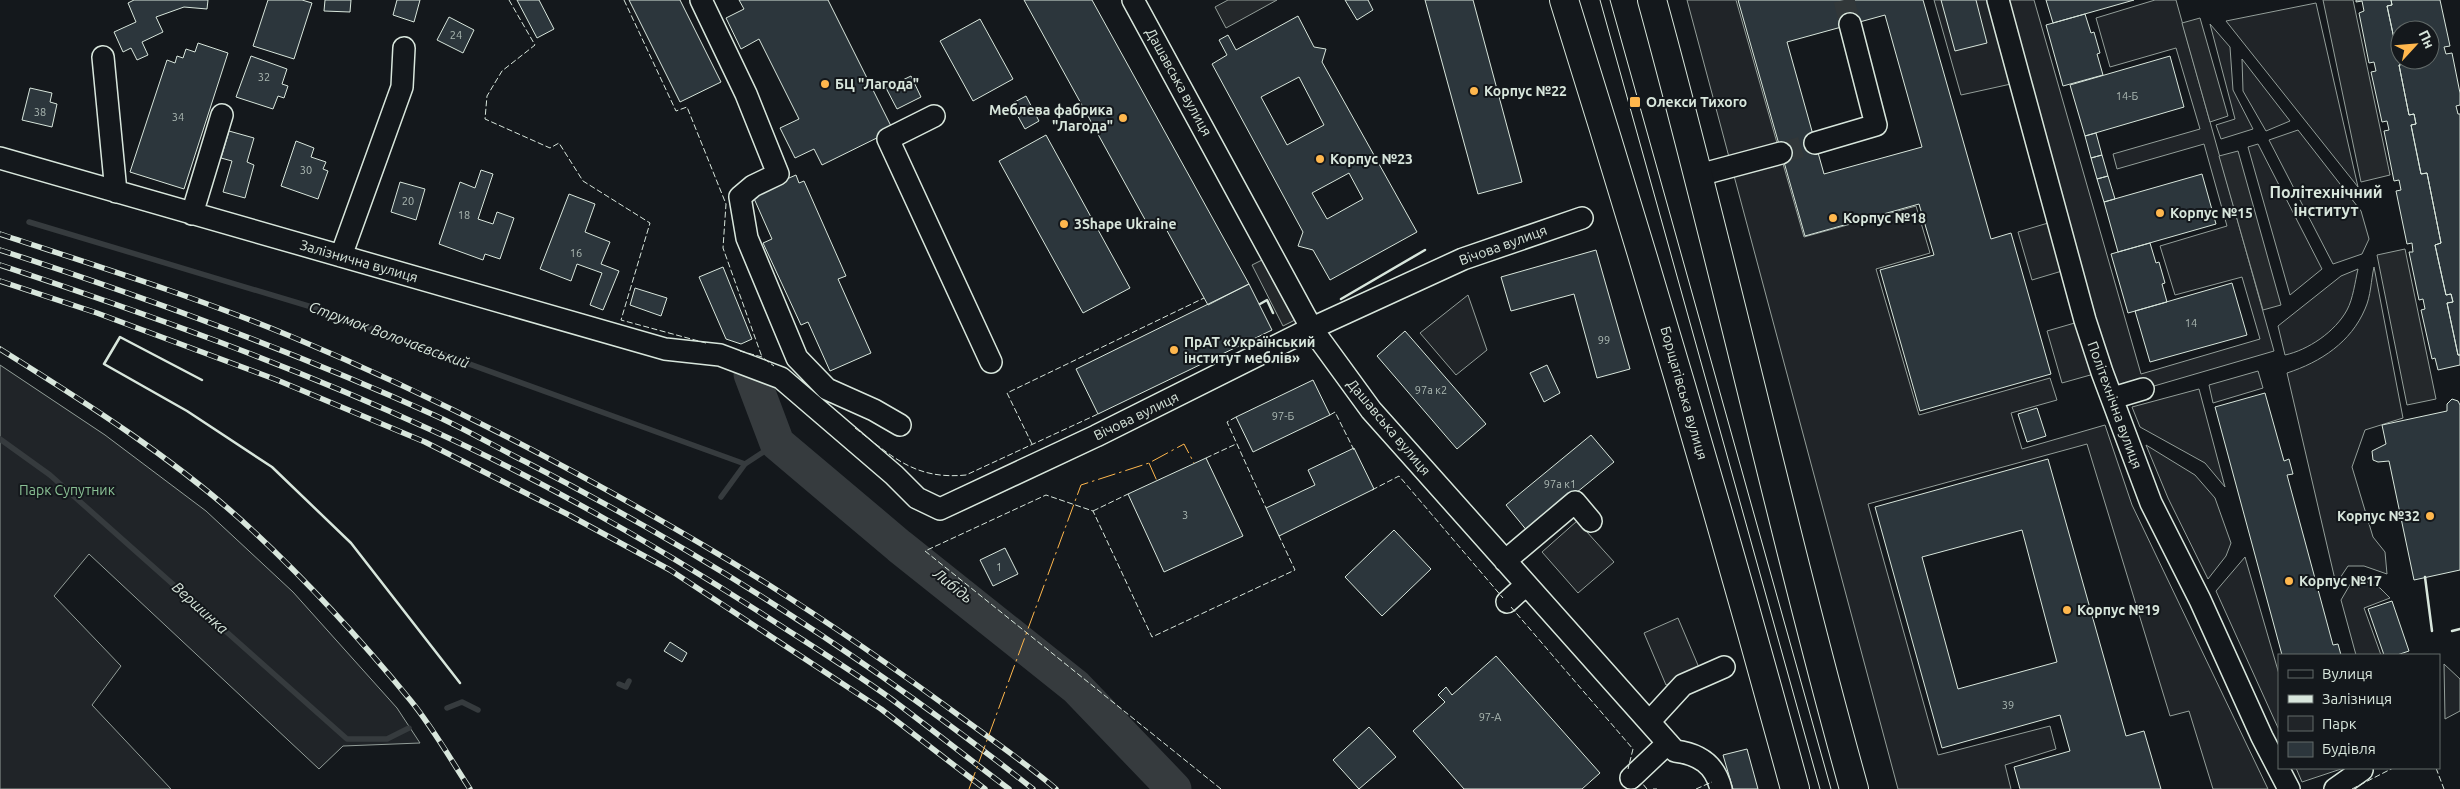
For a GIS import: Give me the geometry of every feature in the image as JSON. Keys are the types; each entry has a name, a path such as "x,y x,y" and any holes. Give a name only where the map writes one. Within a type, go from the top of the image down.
{"main road":[{"name":"Борщагівська вулиця","path":"1564,0 1628,202 1726,535 1795,789"},
{"path":"1652,0 1699,175 1784,526 1854,789"}],"street":[{"path":"700,0 746,94 778,174 753,186 740,197 748,238 798,358 827,389 874,410 900,426"},
{"name":"Дашавська вулиця","path":"1134,0 1312,328 1370,410 1675,751 1691,753 1708,764 1719,778 1721,789"},
{"name":"Політехнічна вулиця","path":"1998,0 2085,320 2151,504 2200,600 2262,737 2278,768"},
{"path":"1815,143 1876,125 1850,24"},
{"path":"341,256 402,87 404,48"},
{"path":"103,57 116,192"},
{"path":"192,214 222,115"},
{"path":"934,116 888,139 991,362"},
{"path":"1699,175 1781,153"},
{"name":"Залізнична вулиця","path":"0,158 665,349 720,355"},
{"name":"Вічова вулиця","path":"720,355 781,378 894,474 917,498 940,509 1096,436 1312,328 1463,259 1582,218"},
{"path":"2113,398 2143,389"},
{"path":"1505,561 1575,502 1591,521"},
{"path":"1507,602 1526,585"},
{"path":"1649,722 1683,685 1724,667"},
{"path":"1632,778 1668,743"},
{"name":"Політехнічна вулиця","path":"2279,769 2289,789"},
{"path":"2335,789 2362,770"}],"green space":[{"path":"1687,0 1736,0 1804,237 1916,206 1930,253 1876,269 1919,415 2050,378 2057,400 2011,413 2022,449 2105,425 2132,505 2268,789 2213,789 2189,711 2170,716 2087,444 1868,504 1938,755 2050,726 2056,749 2005,765 2011,789 1898,789"},
{"path":"1934,0 2034,0 2141,374 2260,339 2242,277 2175,295 2160,246 2227,226 2204,144 2117,169 2113,154 2200,129 2176,48 2110,67 2096,18 2155,0 2176,0 2274,351 2113,398 2101,372 2062,383 2047,331 2085,320 2072,268 2032,280 2018,232 2058,220 2020,82 1961,95"},
{"path":"2316,3 2358,187 2226,21"},
{"path":"2210,24 2230,47 2233,90 2253,129 2221,139 2216,125 2235,119"},
{"path":"2242,59 2290,121 2266,131 2243,91"},
{"path":"2298,130 2361,211 2369,239 2362,254 2333,264 2269,140"},
{"path":"2258,144 2322,269 2290,295 2248,147"},
{"path":"2374,267 2403,418 2365,430 2352,467 2373,537 2385,552 2387,574 2364,566 2348,566 2336,584 2287,373 2323,357 2352,331 2367,304"},
{"path":"2358,269 2349,306 2342,318 2320,339 2303,349 2285,355 2278,326 2341,276"},
{"path":"1468,295 1487,350 1456,375 1420,333"},
{"name":"Парк Супутник","path":"0,365 105,435 206,511 293,592 397,708 420,743 343,746 319,769 89,554 54,596 121,666 92,705 171,789 0,789"},
{"path":"2258,371 2263,388 2213,403 2209,385"},
{"path":"2199,389 2225,487 2205,463 2140,427 2132,407"},
{"path":"2146,445 2195,475 2215,498 2231,543 2226,556 2208,579 2168,498"},
{"path":"1577,521 1614,562 1578,593 1542,552"},
{"path":"2245,557 2278,671 2278,728 2216,591"},
{"path":"2355,576 2380,588 2390,598 2364,608 2381,654 2356,654 2341,600"},
{"path":"1678,618 1700,670 1666,685 1644,633"},
{"path":"2444,664 2460,679 2460,711 2445,719"},
{"path":"2296,769 2341,769 2302,782"}],"shaded area":[{"path":"1228,0 1277,0 1226,28 1215,7"},
{"path":"2323,0 2353,0 2390,175 2361,182"},
{"path":"2200,18 2228,116 2210,122 2182,23"},
{"path":"2238,151 2281,305 2263,310 2219,156"},
{"path":"2405,249 2436,399 2407,405 2377,255"},
{"path":"1272,255 1305,315 1283,326 1252,265"}],"building":[{"path":"134,0 208,0 207,9 184,7 156,17 163,32 142,42 148,55 137,60 131,48 123,52 114,32 136,22 128,3"},
{"path":"268,0 302,0 312,3 294,59 253,46"},
{"path":"325,0 351,0 350,12 324,11"},
{"path":"397,0 420,0 414,22 393,15"},
{"path":"517,0 539,0 554,29 537,38"},
{"path":"629,0 680,0 721,82 680,102"},
{"name":"БЦ \"Лагода\"","path":"739,0 828,0 893,130 822,165 814,149 795,158 780,128 799,119 759,39 741,49 726,18 744,9"},
{"name":"Меблева фабрика \"Лагода\"","path":"1024,0 1092,0 1249,284 1208,305 1160,218 1148,225"},
{"path":"1345,0 1368,0 1373,10 1357,20"},
{"name":"Корпус №22","path":"1425,0 1473,0 1522,182 1478,194"},
{"name":"Корпус №18","path":"1738,0 1923,0 1991,239 2011,233 2051,374 1920,411 1880,270 1934,255 1919,204 1805,236","holes":["1885,15 1922,147 1824,174 1787,42"]},
{"path":"1941,0 1976,0 1987,43 1955,51"},
{"path":"2046,0 2134,0 2053,23"},
{"path":"2356,0 2391,0 2392,5 2387,6 2390,20 2390,70 2400,70 2409,115 2414,114 2416,124 2411,125 2421,174 2427,173 2441,243 2435,245 2446,295 2451,294 2453,302 2447,303 2458,355 2460,355 2460,365 2438,370 2435,358 2432,359 2421,310 2425,309 2423,299 2419,300 2409,252 2413,252 2412,243 2407,244 2396,191 2401,190 2399,180 2394,181 2384,131 2389,130 2387,121 2382,122 2371,72 2376,71 2374,62 2369,63 2359,13 2364,11 2362,1 2356,2"},
{"path":"2391,0 2440,0 2450,46 2444,47 2446,54 2452,53 2460,93 2460,105 2456,106 2458,114 2460,114 2460,355 2458,355 2447,303 2453,302 2451,294 2446,295 2435,245 2441,243 2427,173 2421,174 2411,125 2416,124 2414,114 2409,115 2400,70 2440,70 2440,20 2390,20 2387,6 2392,5"},
{"path":"2085,14 2091,33 2094,32 2100,53 2097,54 2103,75 2063,86 2046,25"},
{"name":"Корпус №23","path":"1298,16 1314,47 1326,49 1322,62 1417,232 1330,280 1313,250 1298,246 1303,232 1212,64 1227,55 1219,40 1228,35 1236,50","holes":["1299,77 1324,125 1287,145 1261,97","1349,173 1363,199 1327,219 1312,193"]},
{"path":"449,17 474,30 463,53 437,40"},
{"path":"980,19 1013,79 973,101 940,41"},
{"path":"198,43 228,53 184,189 130,172 167,60 175,63 177,56 183,58 186,49 195,52"},
{"path":"251,56 287,69 282,84 288,86 284,98 278,96 273,109 236,97"},
{"path":"2170,56 2184,107 2085,136 2070,85"},
{"path":"911,76 921,97 897,109 886,88"},
{"path":"30,88 52,93 50,102 57,104 52,127 22,120"},
{"path":"1026,96 1039,121 1025,129 1011,104"},
{"path":"229,131 254,138 247,162 254,165 245,198 223,192 232,161 221,158"},
{"path":"2096,133 2102,155 2091,158 2085,136"},
{"name":"3Shape Ukraine","path":"1046,135 1130,288 1083,313 999,161"},
{"path":"296,141 314,148 311,157 326,162 323,169 328,171 318,199 281,186"},
{"path":"2102,155 2108,176 2097,179 2091,158"},
{"path":"481,170 493,174 478,219 493,224 497,212 514,218 500,259 485,254 483,260 439,244 460,182 475,188"},
{"name":"Корпус №15","path":"2202,174 2216,224 2118,252 2104,202"},
{"path":"796,175 799,183 804,181 846,276 838,279 871,353 830,371 808,322 801,325 763,243 772,239 752,194"},
{"path":"2108,176 2115,199 2104,202 2097,179"},
{"path":"400,182 425,189 416,220 391,212"},
{"path":"569,194 595,204 585,232 610,242 601,264 619,271 603,310 590,305 602,273 577,264 571,281 540,269"},
{"path":"2150,243 2156,263 2159,262 2165,283 2162,284 2167,302 2128,313 2111,254"},
{"path":"1596,250 1630,369 1597,378 1574,294 1511,311 1501,277"},
{"path":"723,267 752,339 741,344 726,339 699,277"},
{"path":"2232,283 2247,335 2150,362 2135,311"},
{"name":"ПрАТ «Український інститут меблів»","path":"1249,284 1272,330 1098,414 1076,369"},
{"path":"635,288 667,298 661,316 630,305"},
{"path":"1405,331 1486,424 1457,449 1377,356"},
{"path":"1547,365 1560,393 1544,402 1530,373"},
{"path":"1313,380 1330,415 1253,452 1236,417"},
{"name":"Корпус №17","path":"2265,393 2284,461 2289,459 2293,474 2287,475 2333,645 2338,644 2341,654 2282,654 2215,407"},
{"name":"Корпус №32","path":"2452,399 2458,401 2460,405 2460,570 2414,580 2389,461 2378,462 2373,460 2372,451 2386,444 2382,425 2447,411 2447,404"},
{"path":"2037,408 2046,436 2027,442 2018,414"},
{"path":"1591,435 1614,462 1528,532 1506,505"},
{"path":"1354,448 1374,489 1279,536 1266,508 1315,485 1308,470"},
{"path":"1206,458 1243,536 1164,572 1128,494"},
{"name":"Корпус №19","path":"2048,459 2126,736 2144,731 2161,789 2020,789 2014,767 2070,751 2060,715 1942,748 1875,507","holes":["2022,530 2057,662 1958,689 1922,557"]},
{"path":"1394,530 1431,569 1382,616 1345,577"},
{"path":"1005,548 1018,574 993,586 980,560"},
{"path":"2392,601 2409,651 2400,654 2384,654 2368,609"},
{"path":"670,642 687,653 682,662 664,651"},
{"path":"1496,656 1600,773 1582,789 1464,789 1413,731 1445,702 1438,695 1446,687 1452,695"},
{"path":"1369,727 1396,757 1359,789 1333,760"},
{"path":"1747,749 1758,789 1733,789 1723,755"}],"waterway":[{"name":"Струмок Волочаєвський","path":"29,222 315,308 745,464"},
{"name":"Либідь","path":"751,374 777,443 899,546 1076,687 1174,789"},
{"name":"Вершинка","path":"0,439 50,475 347,739 387,739 409,728"},
{"name":"Вершинка","path":"721,497 745,464 777,443"},
{"name":"Вершинка","path":"619,684 626,687 629,681"},
{"name":"Вершинка","path":"447,708 462,702 478,710"}],"tunnel":[{"path":"1844,0 1850,24"},
{"path":"1781,153 1815,143"}],"tram line":[{"path":"1600,0 1820,789"},
{"path":"1610,0 1831,789"}],"railway":[{"path":"0,234 183,295 290,336 413,390 533,450 650,514 791,599 916,684 1011,753 1056,789"},
{"path":"0,250 165,306 328,369 434,415 591,496 722,572 850,654 1033,789"},
{"path":"0,265 163,321 324,383 472,449 557,492 721,588 858,676 890,698 1009,789"},
{"path":"0,281 97,313 277,380 425,442 569,515 670,570 881,709 985,789"},
{"path":"0,349 130,433 193,480 251,529 314,591 354,634 411,701 442,744 470,789"}],"fence":[{"path":"509,0 535,45 502,71 487,96 485,119 550,148 559,143 583,181 650,223 621,320 706,343"},
{"path":"624,0 676,111 687,107 726,204 723,248 762,357"},
{"path":"1032,444 1007,393 1204,298"},
{"path":"740,351 762,357 774,366"},
{"path":"1330,415 1335,412 1354,450"},
{"path":"855,428 893,457 918,470 948,476 966,475 1098,414"},
{"path":"1236,417 1227,422 1266,508"},
{"path":"1206,458 1236,444"},
{"path":"1372,490 1399,476 1503,598"},
{"path":"1093,511 1128,494"},
{"path":"1221,789 925,551 1046,495 1093,511 1152,637 1295,570 1279,536 1282,534"},
{"path":"1511,607 1633,749 1628,769"},
{"path":"2352,789 2391,769"},
{"path":"2436,769 2444,789"},
{"path":"1696,789 1712,782"},
{"path":"1637,787 1642,783 1647,789"}],"wall":[{"path":"1341,299 1425,250"},
{"path":"1260,304 1267,300 1273,313"},
{"path":"202,380 120,337 104,364 187,411 272,467 351,543 460,683"},
{"path":"2425,577 2432,631"},
{"path":"2452,631 2460,629"}],"power":[{"path":"969,789 1081,485 1149,463 1184,444 1194,463"},
{"path":"1149,463 1157,481"}],"place":[{"name":"БЦ \"Лагода\"","path":"825,84"},
{"name":"Корпус №22","path":"1474,91"},
{"name":"Олекси Тихого","path":"1635,102"},
{"name":"Меблева фабрика \"Лагода\"","path":"1123,118"},
{"name":"Корпус №23","path":"1320,159"},
{"name":"Корпус №15","path":"2160,213"},
{"name":"Корпус №18","path":"1833,218"},
{"name":"3Shape Ukraine","path":"1064,224"},
{"name":"ПрАТ «Український інститут меблів»","path":"1174,350"},
{"name":"Корпус №32","path":"2430,516"},
{"name":"Корпус №17","path":"2289,581"},
{"name":"Корпус №19","path":"2067,610"}],"district":[{"name":"Політехнічний інститут","path":"2326,201"}]}
